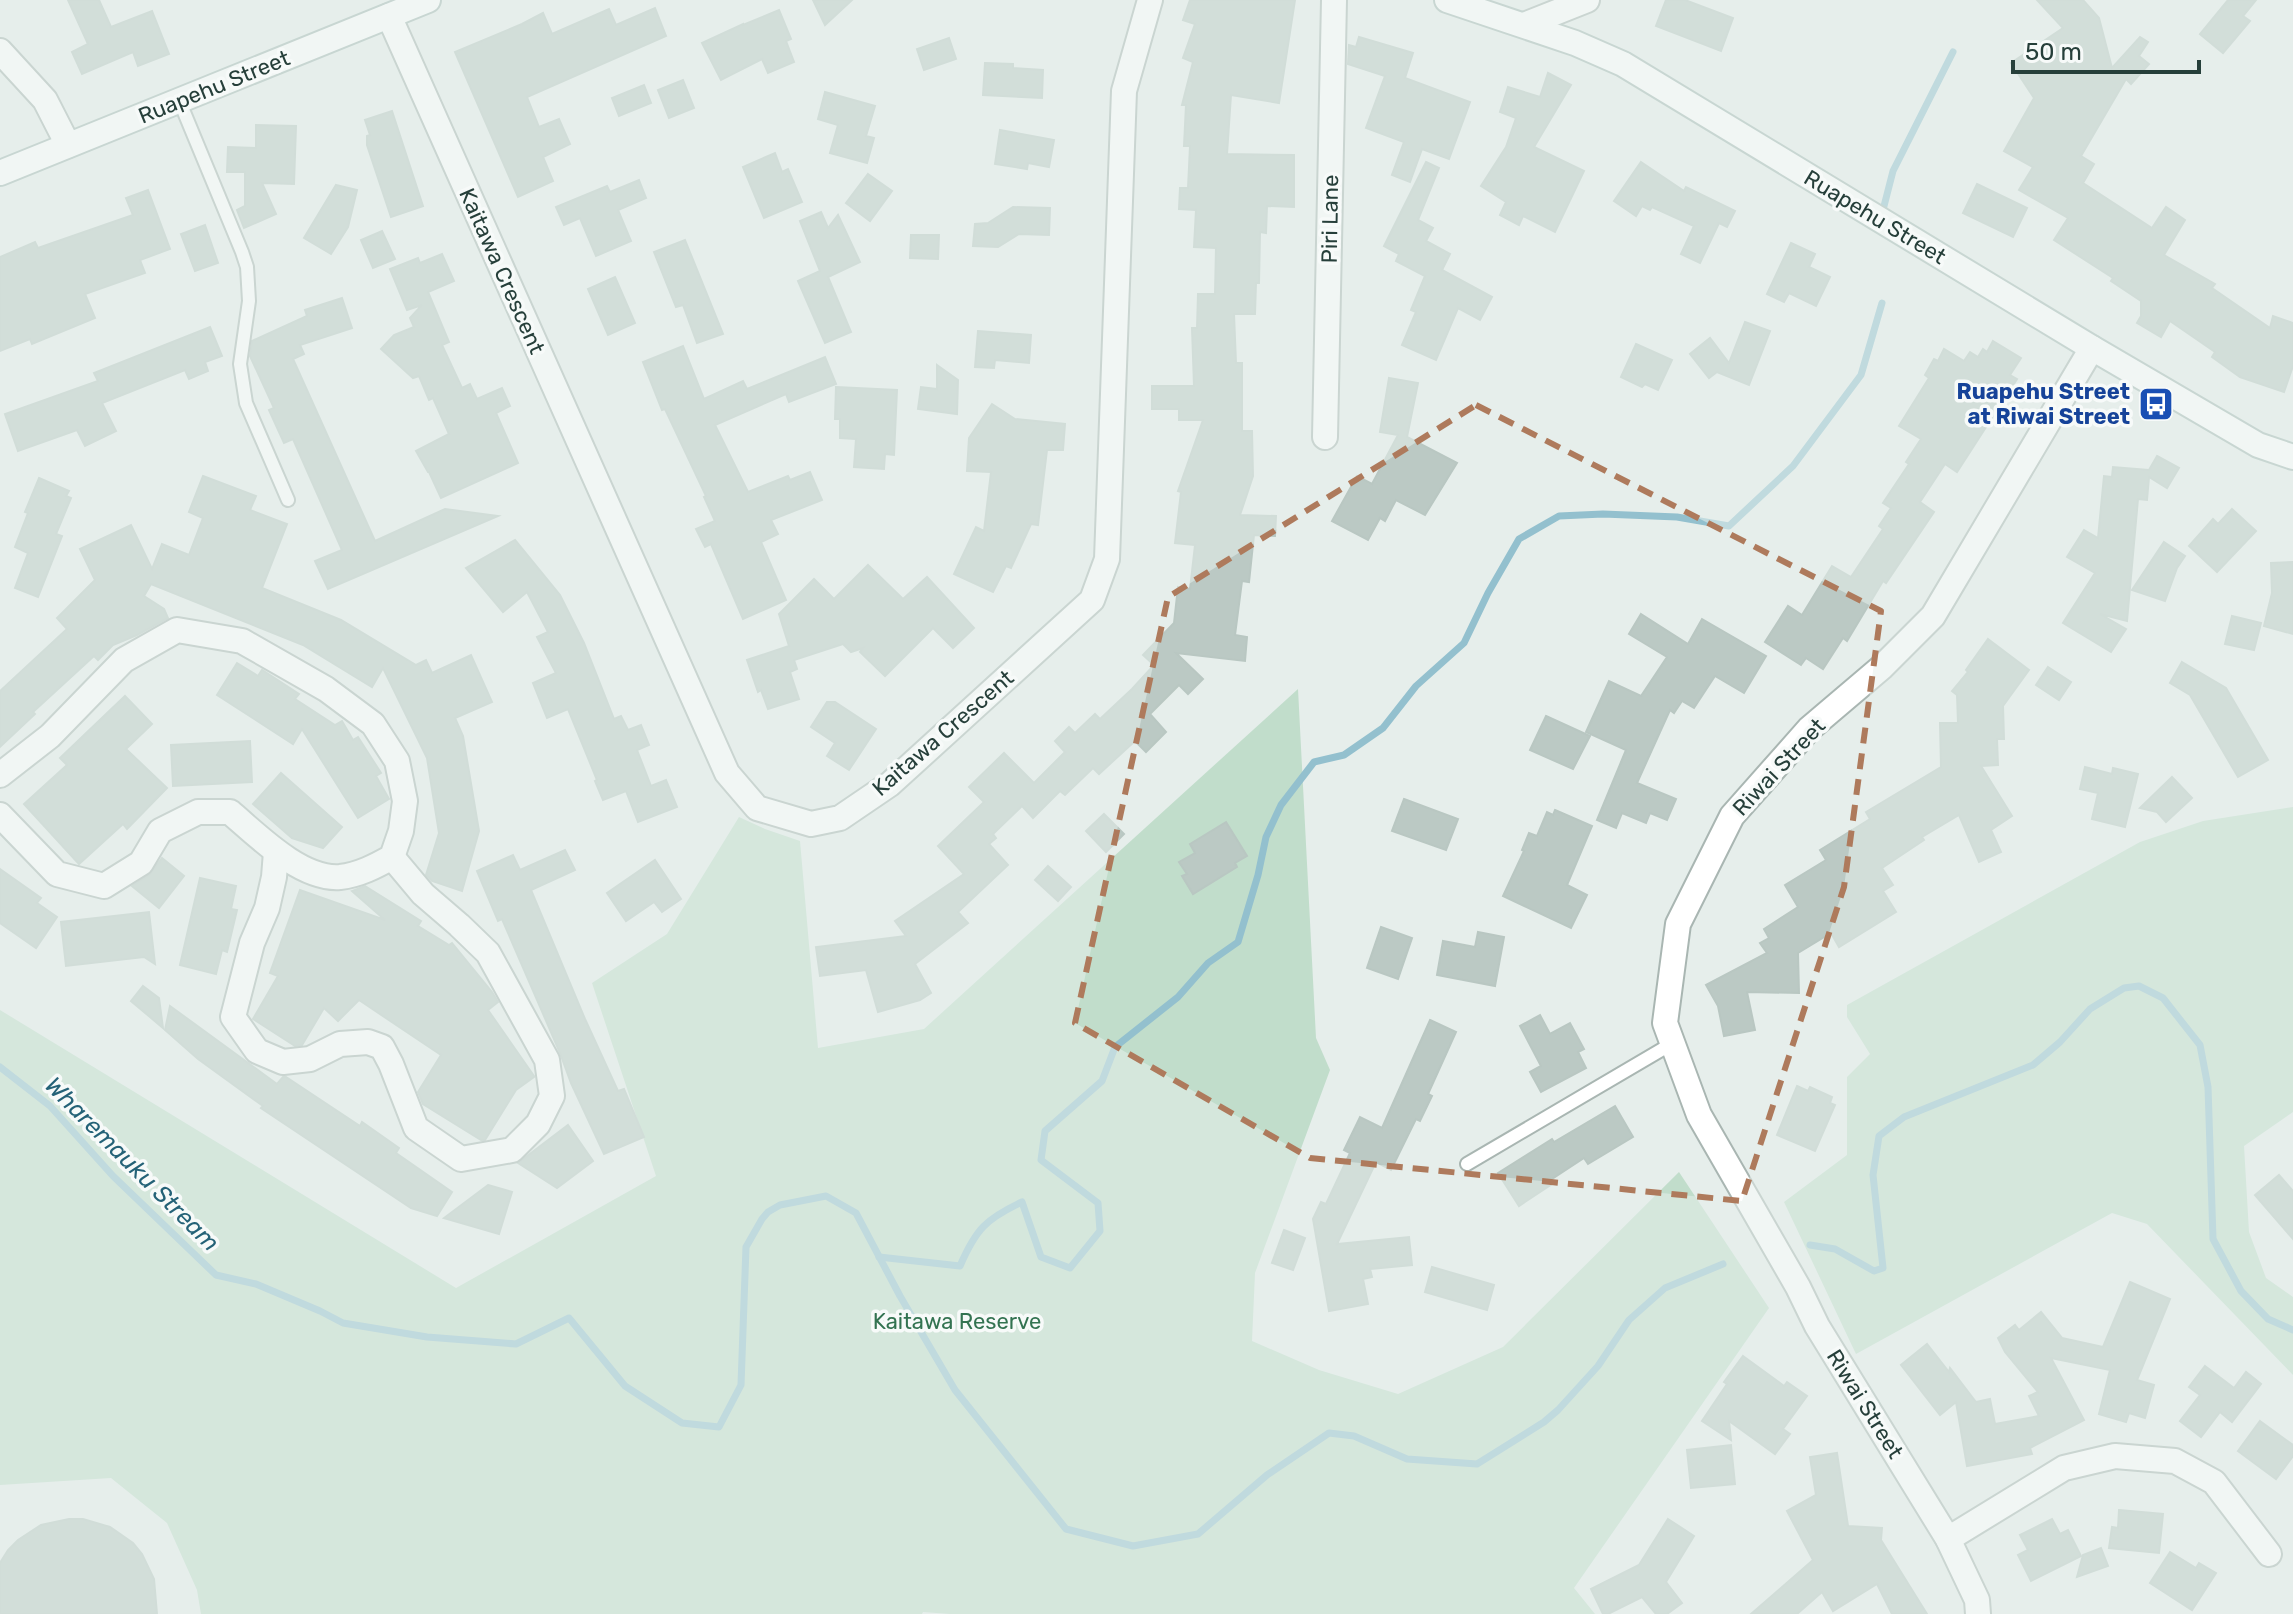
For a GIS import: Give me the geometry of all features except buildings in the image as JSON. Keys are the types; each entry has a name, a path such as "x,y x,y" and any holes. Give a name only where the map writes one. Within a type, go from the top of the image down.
{"street":[{"name":"Ruapehu Street","path":"0,173 428,0"},
{"name":"Kaitawa Crescent","path":"389,16 727,773 757,808 811,824 840,818 890,784 1092,600 1107,559 1124,91 1150,0"},
{"name":"Piri Lane","path":"1325,437 1334,0"},
{"name":"Ruapehu Street","path":"1447,0 1575,43 1623,64 2092,348 2258,445 2293,457"},
{"path":"1524,25 1587,0"},
{"path":"0,51 45,100 68,145"},
{"name":"Riwai Street","path":"1978,1614 1977,1600 1948,1539 1817,1326 1798,1287 1699,1115 1665,1023 1678,924 1732,816 1809,729 1882,667 1933,616 2092,348"},
{"path":"0,775 50,736 124,660 177,630 242,641 326,689 373,724 397,761 405,801 401,831 392,857 368,870 338,877 308,871 276,852 230,812 198,812 160,831 141,863 104,886 57,874 0,815"},
{"path":"276,852 267,908 252,943 233,1017 257,1051 283,1062 310,1059 340,1044 368,1042 382,1047 416,1128 461,1159 512,1150 538,1124 552,1096 547,1060 488,953 423,894 392,857"},
{"path":"1948,1539 2064,1468 2115,1456 2175,1461 2214,1482 2269,1554"}],"lane":[{"path":"179,100 245,259 249,301 240,364 246,403 288,500"},
{"path":"1467,1164 1673,1043"}],"highlighted area":[{"path":"1476,405 1881,611 1844,887 1742,1201 1310,1158 1075,1023 1168,597"}],"green space":[{"name":"Kaitawa Reserve","path":"1298,689 1316,1038 1330,1070 1255,1273 1252,1341 1319,1370 1398,1394 1503,1347 1679,1172 1769,1308 1574,1588 1595,1614 201,1614 197,1590 167,1523 111,1478 0,1485 0,1010 456,1288 656,1176 592,983 667,934 739,817 800,841 818,1048 924,1029"},
{"path":"2293,807 2293,1112 2244,1146 2249,1232 2266,1278 2293,1297 2293,1375 2147,1224 2112,1213 1856,1354 1784,1202 1847,1155 1847,1077 1870,1054 1847,1017 1847,1005 2140,842 2203,821"}],"waterway":[{"path":"1883,210 1893,171 1953,52"},
{"path":"879,1257 960,1266 971,1243 984,1226 1022,1202 1041,1257 1070,1268 1100,1231 1098,1203 1041,1160 1045,1131 1102,1081 1115,1047 1178,997 1208,963 1238,942 1266,837 1281,805 1314,762 1344,755 1383,728 1416,686 1464,643 1519,539 1559,516 1677,517 1729,526 1793,466 1861,375 1882,303"},
{"name":"Wharemauku Stream","path":"1810,1245 1835,1249 1874,1271 1883,1268 1873,1175 1879,1136 1904,1117 2033,1065 2060,1042 2090,1009 2124,988 2139,986 2163,998 2200,1045 2208,1087 2213,1239 2241,1291 2268,1319 2293,1330"},
{"name":"Wharemauku Stream","path":"0,1067 50,1106 113,1176 216,1275 256,1284 343,1323 427,1337 516,1344 569,1318 625,1386 682,1423 719,1427 741,1385 746,1247 762,1219 780,1205 826,1196 856,1213 955,1390 1066,1529 1133,1546 1198,1534 1267,1475 1329,1433 1354,1436 1407,1459 1477,1464 1558,1410 1598,1366 1629,1320 1665,1288 1723,1264"}],"place":[{"name":"Ruapehu Street at Riwai Street","path":"2156,404"}]}
